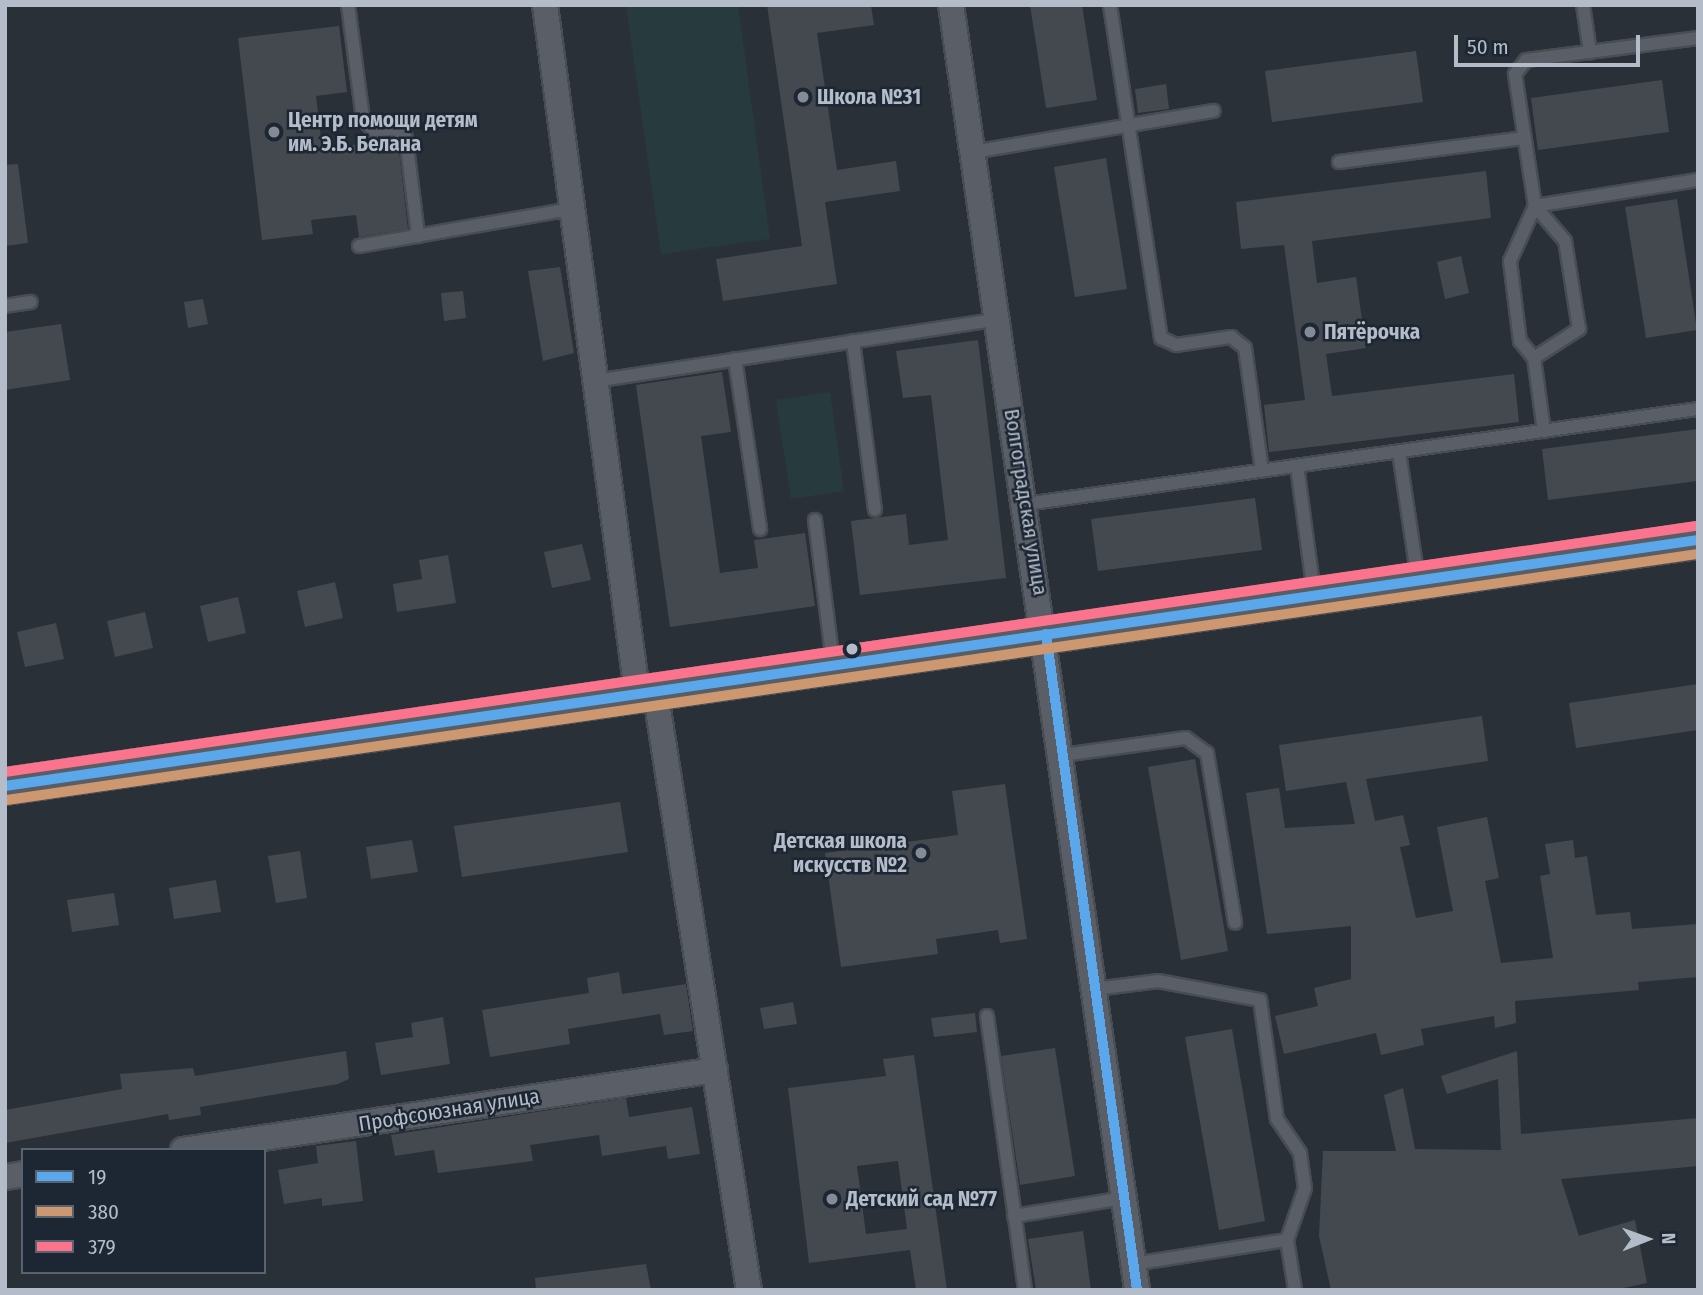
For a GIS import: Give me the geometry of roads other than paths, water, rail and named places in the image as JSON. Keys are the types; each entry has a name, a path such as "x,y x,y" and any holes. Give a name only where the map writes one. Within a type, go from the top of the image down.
{"street":[{"path":"545,5 595,381 646,691 715,1070 749,1290"},
{"name":"Волгоградская улица","path":"951,5 1046,634 1137,1290"},
{"path":"5,786 1698,540"},
{"name":"Профсоюзная улица","path":"196,1148 715,1070"}],"lane":[{"path":"348,5 363,119 373,131 396,129 406,138 418,236"},
{"path":"1110,5 1161,338 1177,345 1231,337 1245,348 1262,471"},
{"path":"1583,5 1590,52"},
{"path":"1534,358 1579,329 1565,241 1535,206 1515,74 1526,60 1698,38"},
{"path":"973,152 1214,111"},
{"path":"1339,162 1524,138"},
{"path":"1535,206 1698,180"},
{"path":"1535,206 1510,261 1520,341 1534,358 1544,431"},
{"path":"359,246 572,209"},
{"path":"5,306 31,302"},
{"path":"595,381 998,318"},
{"path":"853,341 875,510"},
{"path":"735,359 760,529"},
{"path":"1026,504 1698,409"},
{"path":"1399,452 1418,580"},
{"path":"1297,466 1315,596"},
{"path":"815,520 833,664"},
{"path":"1063,755 1186,738 1207,753 1235,923"},
{"path":"1095,989 1158,981 1259,1000 1277,1119 1300,1153 1305,1188 1287,1240 1295,1290"},
{"path":"987,1016 1024,1290"},
{"path":"1014,1216 1124,1198"},
{"path":"1133,1264 1287,1240"}],"place":[{"name":"Школа №31","path":"803,97"},
{"name":"Центр помощи детям им. Э.Б. Белана","path":"274,132"},
{"name":"Пятёрочка","path":"1310,332"},
{"name":"Детская школа искусств №2","path":"921,853"},
{"name":"Детский сад №77","path":"832,1199"}]}
